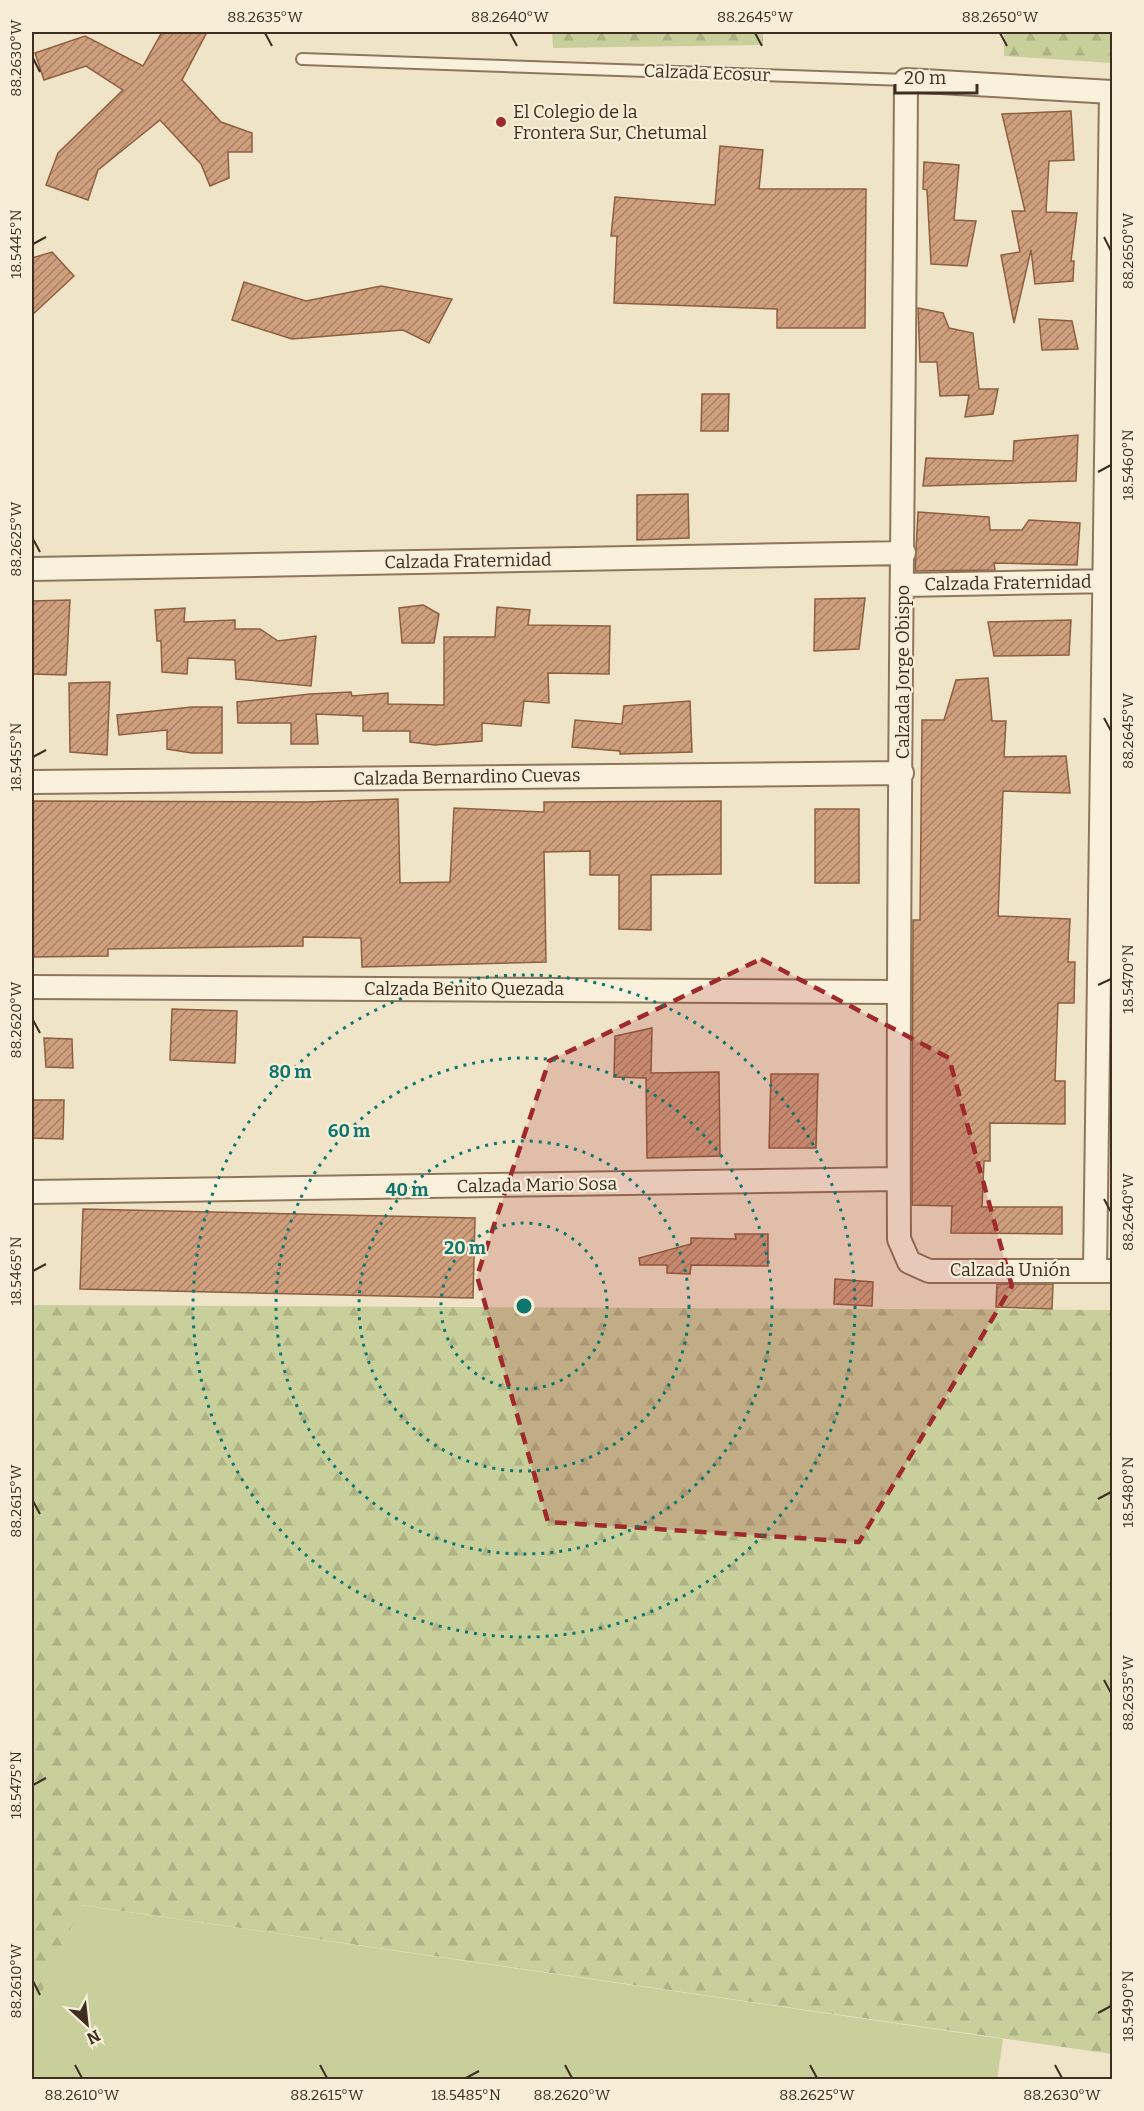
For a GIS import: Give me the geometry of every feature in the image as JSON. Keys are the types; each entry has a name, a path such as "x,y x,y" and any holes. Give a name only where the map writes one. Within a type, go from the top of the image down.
{"street":[{"name":"Calzada Ecosur","path":"906,80 1112,92"},
{"name":"Calzada Jorge Obispo","path":"906,80 904,585 897,992 898,1239 909,1262"},
{"path":"1104,1270 1112,92"},
{"name":"Calzada Fraternidad","path":"32,569 904,553"},
{"name":"Calzada Fraternidad","path":"904,585 1109,581"},
{"name":"Calzada Bernardino Cuevas","path":"32,782 902,773"},
{"name":"Calzada Benito Quezada","path":"32,987 897,992"},
{"name":"Calzada Mario Sosa","path":"32,1192 898,1179"},
{"name":"Calzada Unión","path":"909,1262 929,1271 1104,1270"}],"lane":[{"name":"Calzada Ecosur","path":"302,59 906,80"}],"highlighted area":[{"path":"761,959 949,1058 1012,1286 859,1542 548,1522 477,1276 549,1061"}],"green space":[{"path":"552,32 763,32 763,45 553,48"},
{"path":"1004,32 1112,32 1112,63 1004,56"},
{"path":"32,1305 1112,1310 1112,2054 81,1905 32,2014"},
{"path":"80,1905 1003,2039 997,2080 32,2080 32,2014"}],"building":[{"path":"162,32 207,32 182,80 221,122 252,133 252,152 228,152 229,178 210,186 201,164 160,120 98,170 88,200 46,185 58,153 123,90 86,66 44,80 35,53 85,36 143,66"},
{"path":"1071,111 1074,160 1049,161 1046,212 1077,213 1071,261 1074,261 1073,281 1035,284 1031,250 1014,323 1001,255 1020,252 1012,211 1025,211 1002,114"},
{"path":"720,146 763,150 759,189 866,189 865,328 777,328 777,309 614,303 617,236 611,236 615,197 715,205"},
{"path":"924,162 959,165 954,220 976,221 967,266 931,264 927,190 923,189"},
{"path":"52,252 74,276 32,315 32,258"},
{"path":"244,282 306,301 381,286 452,299 429,343 403,330 292,339 232,320"},
{"path":"918,308 943,313 949,328 973,333 979,389 998,389 993,414 965,417 969,395 940,396 937,362 920,362"},
{"path":"1039,319 1072,321 1078,349 1042,350"},
{"path":"702,394 729,394 728,431 701,431"},
{"path":"1078,435 1076,481 923,486 926,458 1013,461 1014,441"},
{"path":"688,494 689,538 637,540 637,495"},
{"path":"918,512 989,517 990,530 1022,530 1029,520 1080,523 1077,565 994,563 995,570 915,571"},
{"path":"865,598 859,649 814,651 815,599"},
{"path":"70,600 66,675 32,674 32,601"},
{"path":"423,605 439,614 434,643 402,643 399,608"},
{"path":"497,607 530,610 528,625 610,626 609,674 548,673 549,703 524,701 521,726 482,723 482,741 435,745 410,742 410,731 363,731 363,716 316,714 318,744 291,744 291,723 238,723 237,702 310,694 351,692 352,696 388,693 388,704 444,705 444,637 495,637"},
{"path":"185,608 184,622 235,620 235,629 260,629 278,641 316,636 311,686 236,679 235,660 188,658 187,674 162,672 161,641 157,641 155,610"},
{"path":"1071,620 1069,655 994,656 988,622"},
{"path":"988,678 992,721 1006,721 1004,757 1066,756 1070,793 1003,791 998,916 1070,919 1068,962 1075,962 1074,1003 1058,1003 1055,1081 1065,1081 1065,1124 990,1123 990,1161 984,1161 982,1207 1062,1207 1062,1234 951,1233 952,1206 912,1205 913,920 920,920 922,720 944,720 956,680"},
{"path":"110,682 107,755 70,752 69,683"},
{"path":"690,701 692,752 620,754 620,751 572,747 575,720 622,724 624,706"},
{"path":"192,707 222,707 222,753 192,753 167,749 167,730 119,735 117,715"},
{"path":"398,799 400,883 450,882 454,808 544,812 544,802 721,801 721,874 651,875 651,930 619,929 619,875 590,875 590,851 544,852 546,962 362,967 361,938 303,937 303,946 108,949 108,956 32,957 32,801 307,802"},
{"path":"815,809 859,809 859,883 815,883"},
{"path":"172,1009 237,1011 235,1063 170,1060"},
{"path":"652,1028 651,1073 719,1072 720,1156 647,1158 646,1078 614,1077 615,1036"},
{"path":"44,1038 72,1039 73,1068 46,1067"},
{"path":"771,1074 818,1074 816,1148 769,1148"},
{"path":"32,1100 64,1100 63,1139 32,1138"},
{"path":"83,1209 475,1218 473,1298 80,1289"},
{"path":"735,1234 768,1234 768,1266 691,1265 690,1274 667,1273 667,1265 640,1265 639,1258 691,1244 691,1238 736,1239"},
{"path":"835,1279 873,1282 872,1306 834,1304"},
{"path":"997,1284 1053,1284 1052,1309 996,1307"}],"place":[{"name":"El Colegio de la Frontera Sur, Chetumal","path":"501,122"}]}
